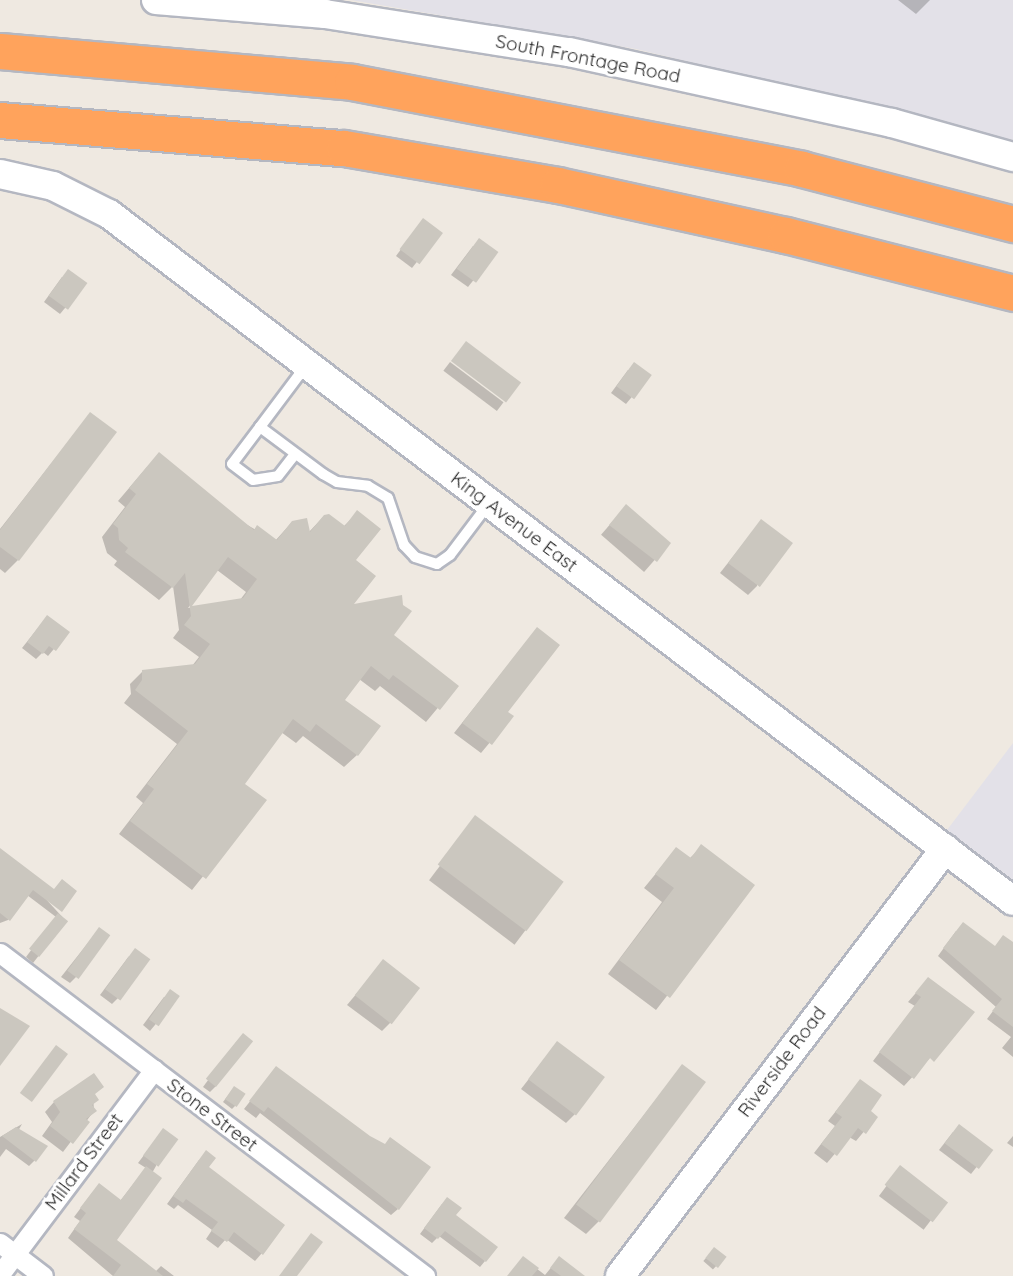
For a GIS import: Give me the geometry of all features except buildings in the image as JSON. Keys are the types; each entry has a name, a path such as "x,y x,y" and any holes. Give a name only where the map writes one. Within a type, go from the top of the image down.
{"highway":[{"path":"0,51 352,82 802,169 1013,224"},
{"path":"0,120 344,148 558,185 786,235 1013,293"}],"main road":[{"name":"South Frontage Road","path":"156,0 325,14 569,52 892,123 1013,157"},
{"name":"King Avenue East","path":"0,174 53,186 109,214 1013,901"},
{"name":"Riverside Road","path":"620,1276 945,849"}],"street":[{"name":"Stone Street","path":"0,953 425,1276"},
{"name":"Millard Street","path":"0,1274 7,1248 154,1070"},
{"path":"7,1248 43,1276"}],"lane":[{"path":"295,454 278,476 253,480 232,464 307,364"},
{"path":"261,427 337,482 368,486 388,498 404,545 425,563 437,564 450,555 489,503"}],"shaded area":[{"path":"351,0 1013,0 1013,140 636,49"},
{"path":"1013,743 1013,880 947,830"}]}
